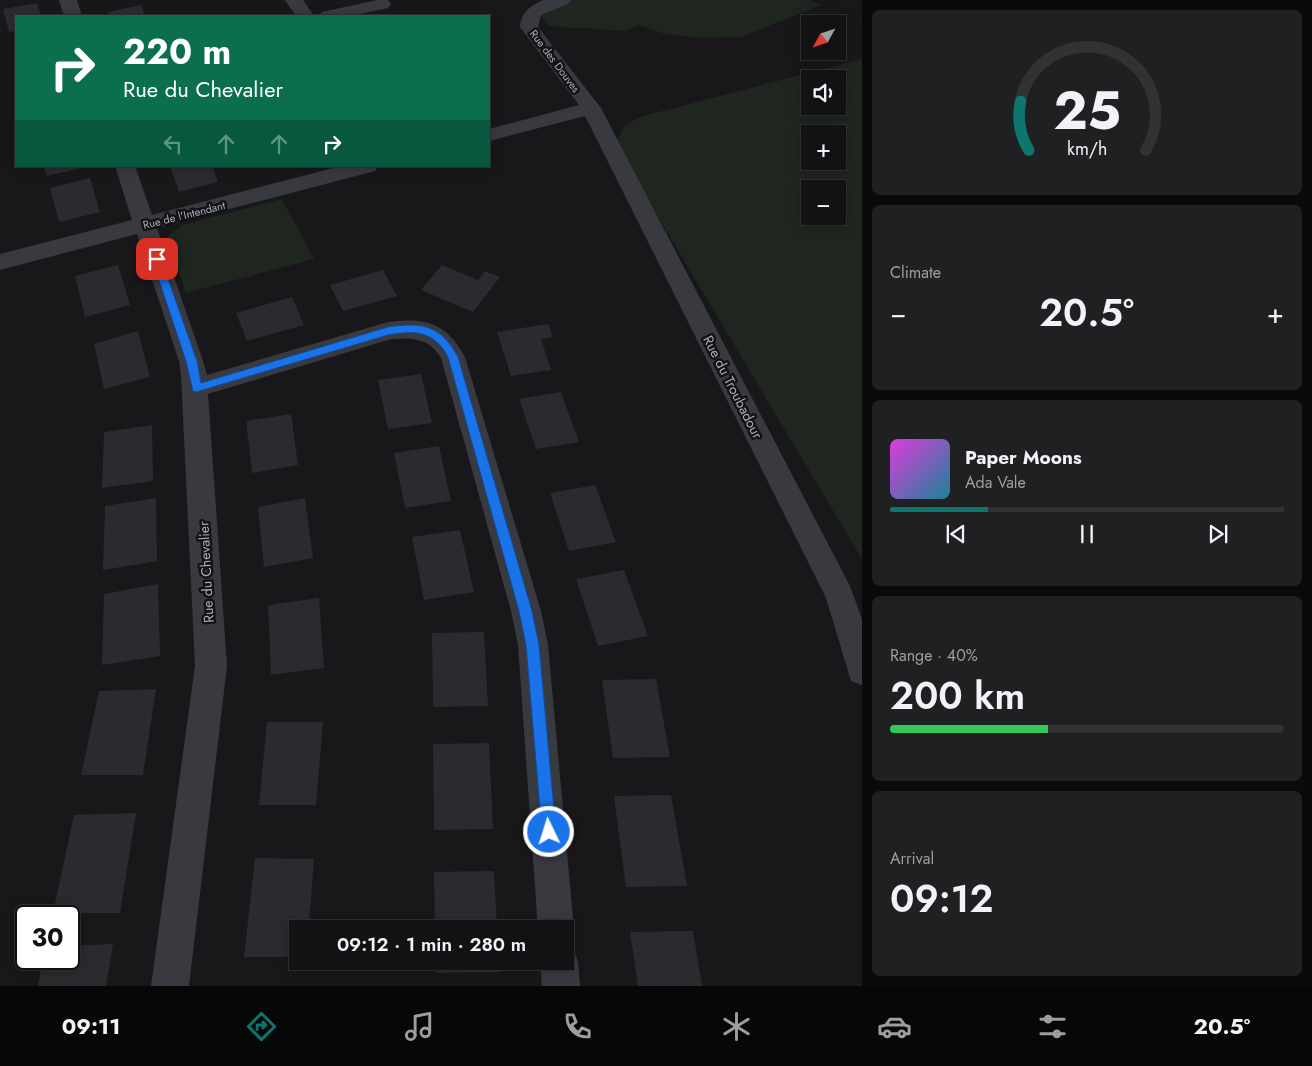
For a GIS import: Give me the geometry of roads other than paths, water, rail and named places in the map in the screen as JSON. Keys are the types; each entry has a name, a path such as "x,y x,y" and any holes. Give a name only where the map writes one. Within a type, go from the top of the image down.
{"street":[{"path":"68,0 73,15"},
{"path":"294,0 303,15"},
{"name":"Rue des Douves","path":"562,0 537,9 531,14 529,27 591,108"},
{"path":"334,15 384,7"},
{"path":"490,135 591,108"},
{"name":"Rue du Troubadour","path":"591,108 840,596 862,670"},
{"name":"Rue du Chevalier","path":"125,167 192,361 196,388 211,666 170,986"},
{"name":"Rue de l'Intendant","path":"0,262 364,167"},
{"path":"196,388 396,330 420,329 431,332 442,339 453,357 526,611 533,645 555,920"},
{"path":"560,970 561,986"}]}
